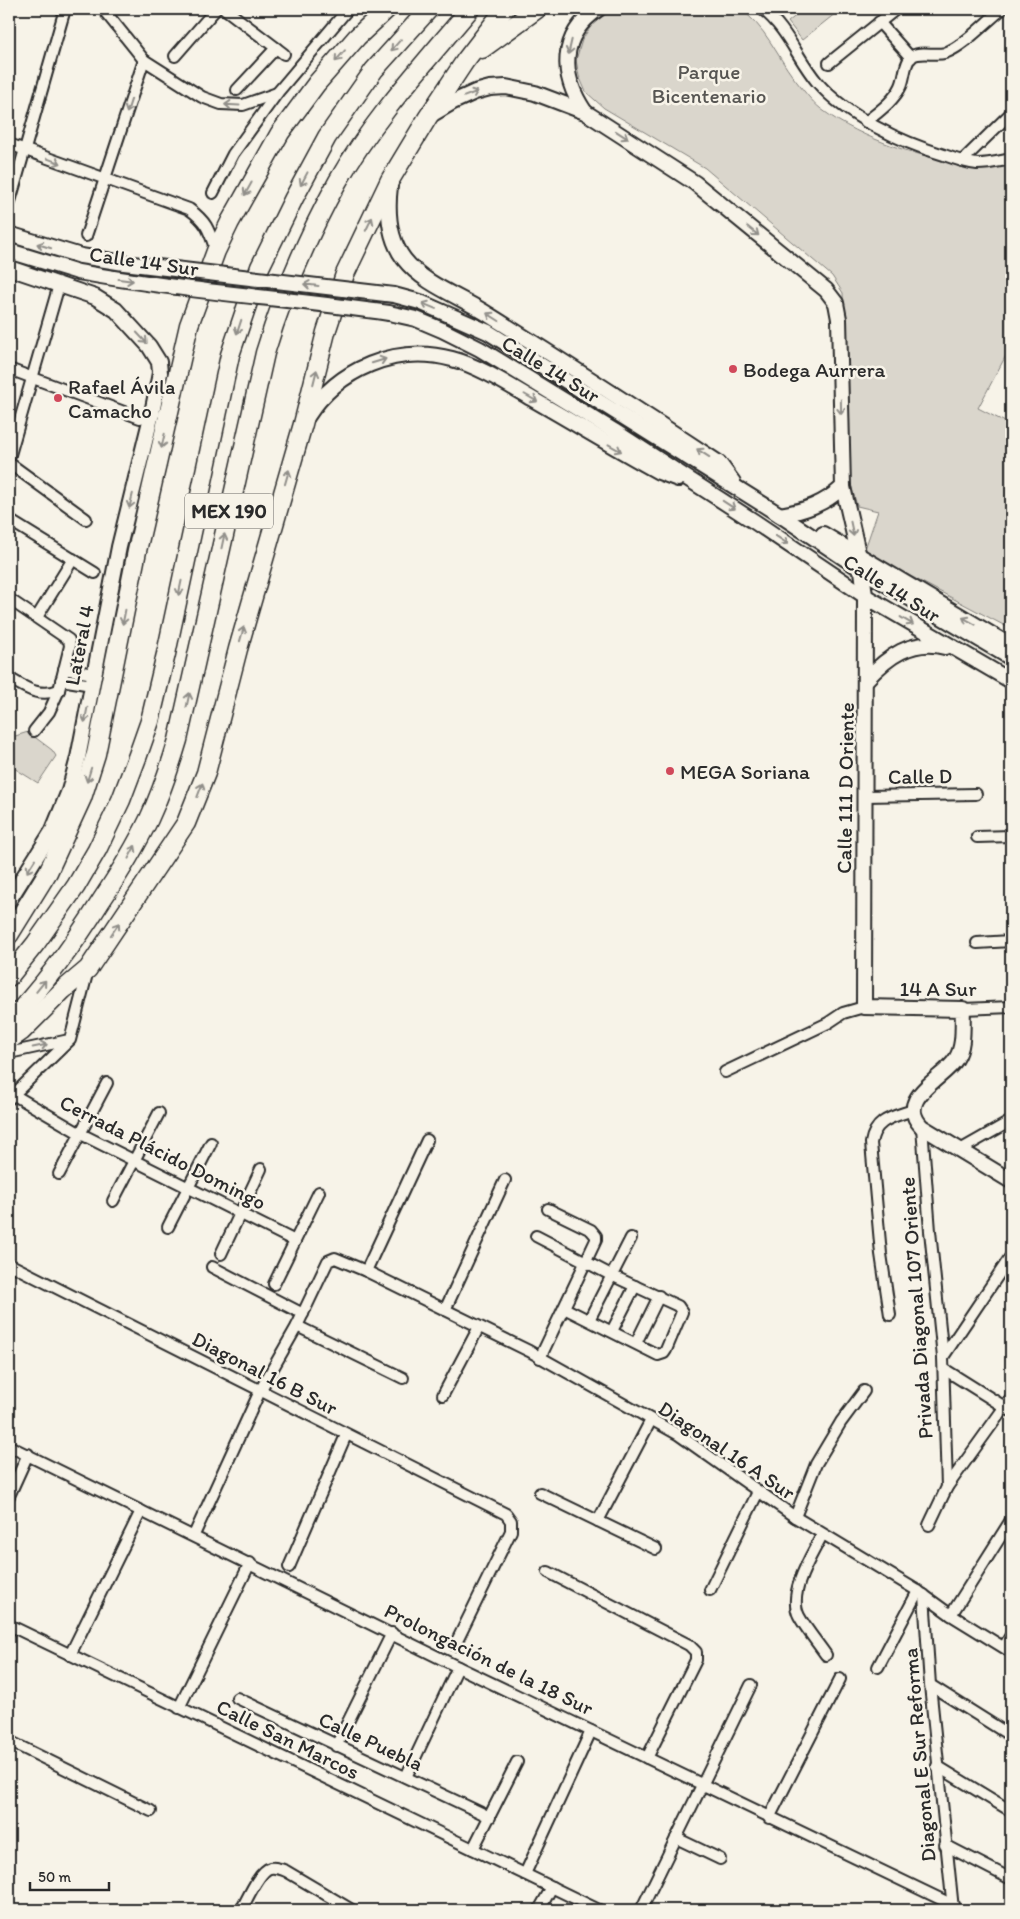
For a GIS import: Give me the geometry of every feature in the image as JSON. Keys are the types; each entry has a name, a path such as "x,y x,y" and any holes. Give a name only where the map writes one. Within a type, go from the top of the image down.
{"highway":[{"path":"9,935 48,872 82,798 96,754 137,551 160,414 216,251 230,222 280,133 317,83 357,37 387,9"},
{"name":"MEX 190","path":"9,978 76,886 97,850 121,800 138,756 150,721 166,654 230,355 260,267 327,137 374,70 429,9"},
{"name":"MEX 190","path":"9,1022 57,966 92,916 131,855 164,783 178,740 265,353 304,251 339,181 373,128 408,82 470,9"},
{"path":"9,1040 22,1031 63,990 88,969 186,823 206,773 238,649 303,424 326,332 345,274 390,180 428,117 466,61 505,9"},
{"path":"466,61 537,9"}],"main road":[{"path":"585,112 571,85 568,53 574,34 584,20 598,9"},
{"name":"Calle 111 D Oriente","path":"428,117 452,102 475,92 490,88 506,87 535,93 585,112 696,184 826,290 838,310 843,488 862,570 865,596 864,1007"},
{"path":"390,180 388,206 392,233 397,247 410,266 435,285 474,305 565,362 719,463 736,487"},
{"name":"Calle 14 Sur","path":"9,234 81,256 124,263 394,295 420,302 488,332 785,518 862,570 1011,658"},
{"name":"Calle 14 Sur","path":"9,251 78,272 121,280 313,302 389,313 416,319 442,330 480,349 614,431 865,596 1011,682"},
{"name":"Lateral 4","path":"9,268 95,297 116,310 155,354 159,362 160,373 158,386 160,414 119,547 78,758 67,798 53,830 14,886 9,900"},
{"path":"303,424 316,404 340,381 359,369 380,360 395,357 425,355 440,357 465,363 518,390 659,472 693,482"},
{"path":"785,518 815,507 834,496 843,488"},
{"path":"785,518 816,531 858,554 1011,646"},
{"path":"119,547 137,551"},
{"path":"866,680 886,660 908,648 935,644 954,649"},
{"name":"14 A Sur","path":"864,1007 963,1009"},
{"path":"963,1009 962,1044 957,1058 917,1099 913,1110 915,1117 922,1126 1011,1181"}],"street":[{"path":"9,205 65,9"},
{"path":"103,9 144,60 202,98 220,104 243,105 278,92"},
{"path":"175,56 216,9"},
{"path":"225,9 280,51 237,90"},
{"path":"213,192 233,154 278,92 348,9"},
{"path":"762,9 780,26 817,82 866,122 917,147 962,161 986,163 1011,159"},
{"path":"829,63 896,9"},
{"path":"866,122 889,102 901,86 911,58 918,54 935,55 953,50 1002,9"},
{"path":"879,22 911,58"},
{"path":"86,236 144,60"},
{"path":"962,161 1011,113"},
{"path":"9,144 189,209 202,218 209,229 216,251"},
{"path":"9,458 60,285"},
{"path":"9,369 140,418 160,414"},
{"path":"9,463 86,519"},
{"path":"9,520 95,573"},
{"path":"37,617 73,559"},
{"path":"9,599 69,640 70,646 60,685 49,712 34,731"},
{"path":"64,669 93,679"},
{"path":"9,678 32,692 48,693 60,685 93,679"},
{"name":"Calle D","path":"865,796 976,794"},
{"path":"976,838 1011,836"},
{"path":"977,943 1011,941"},
{"path":"11,1098 70,1040 88,969"},
{"path":"725,1072 828,1023 843,1013 864,1007"},
{"name":"14 A Sur","path":"963,1009 1011,1007"},
{"path":"9,1053 70,1040"},
{"path":"60,1174 107,1083"},
{"name":"Cerrada Plácido Domingo","path":"11,1098 295,1241"},
{"path":"890,1315 871,1143 874,1130 880,1123 913,1110"},
{"path":"113,1201 159,1113"},
{"path":"960,1150 1011,1121"},
{"name":"Privada Diagonal 107 Oriente","path":"922,1126 930,1231 944,1369 948,1487"},
{"path":"366,1271 427,1140"},
{"path":"168,1227 211,1144"},
{"path":"221,1254 261,1169"},
{"path":"445,1310 505,1180"},
{"path":"274,1284 319,1192"},
{"path":"540,1358 596,1240 594,1233 548,1208"},
{"path":"536,1236 611,1275 659,1296 682,1309 682,1316 666,1350 658,1355 564,1308"},
{"path":"589,1320 631,1238"},
{"path":"943,1357 1011,1256"},
{"name":"Diagonal 16 A Sur","path":"303,1314 328,1261 335,1258 366,1271 529,1351 679,1435 795,1518 921,1593 1008,1650"},
{"name":"Diagonal 16 B Sur","path":"9,1264 506,1514 511,1521 511,1531 454,1645"},
{"path":"194,1535 260,1391 303,1314 212,1267"},
{"path":"612,1331 635,1286"},
{"path":"636,1344 659,1296"},
{"path":"297,1326 402,1378"},
{"path":"443,1395 479,1327"},
{"path":"944,1369 1008,1410"},
{"path":"795,1518 816,1464 841,1422 864,1391"},
{"path":"930,1525 948,1487 1008,1410 1011,1398"},
{"path":"598,1521 651,1420"},
{"path":"289,1567 346,1435"},
{"name":"Prolongación de la 18 Sur","path":"9,1446 953,1908"},
{"path":"9,1496 28,1454"},
{"path":"710,1590 758,1492"},
{"path":"540,1493 656,1549"},
{"path":"70,1655 141,1510"},
{"path":"951,1614 1011,1520"},
{"path":"822,1535 801,1579 796,1601 798,1615 826,1655"},
{"path":"179,1708 250,1563"},
{"path":"548,1572 689,1645 696,1652 696,1660 647,1758"},
{"path":"878,1667 921,1593"},
{"name":"Diagonal E Sur Reforma","path":"921,1593 945,1845 953,1908"},
{"name":"Calle San Marcos","path":"9,1626 599,1910"},
{"path":"336,1746 392,1633"},
{"path":"1008,1650 1011,1635"},
{"path":"406,1777 458,1667"},
{"path":"769,1818 840,1679"},
{"path":"641,1910 751,1685"},
{"path":"930,1685 1011,1736"},
{"name":"Calle Puebla","path":"237,1698 336,1746 490,1816"},
{"path":"525,1874 591,1730"},
{"path":"9,1741 151,1811"},
{"path":"474,1849 517,1762"},
{"path":"938,1766 1011,1811"},
{"path":"676,1838 720,1859"},
{"path":"945,1845 1011,1879"},
{"path":"241,1910 261,1876 266,1870 274,1868 286,1871 352,1910"},
{"path":"539,1910 552,1887"}],"green space":[{"name":"Parque Bicentenario","path":"614,9 740,9 763,32 793,77 810,98 821,109 837,120 895,147 937,158 981,165 1011,160 1011,346 978,408 1011,425 1011,629 874,557 865,549 878,511 857,506 849,478 843,293 832,276 705,168 604,108 586,92 579,76 576,60 582,40 593,23"},
{"path":"804,9 841,9 802,40 788,22"},
{"path":"28,732 52,750 56,756 38,783 9,765 9,738"}],"place":[{"name":"Bodega Aurrera","path":"733,369"},
{"name":"Rafael Ávila Camacho","path":"58,398"},
{"name":"MEGA Soriana","path":"670,771"}]}
